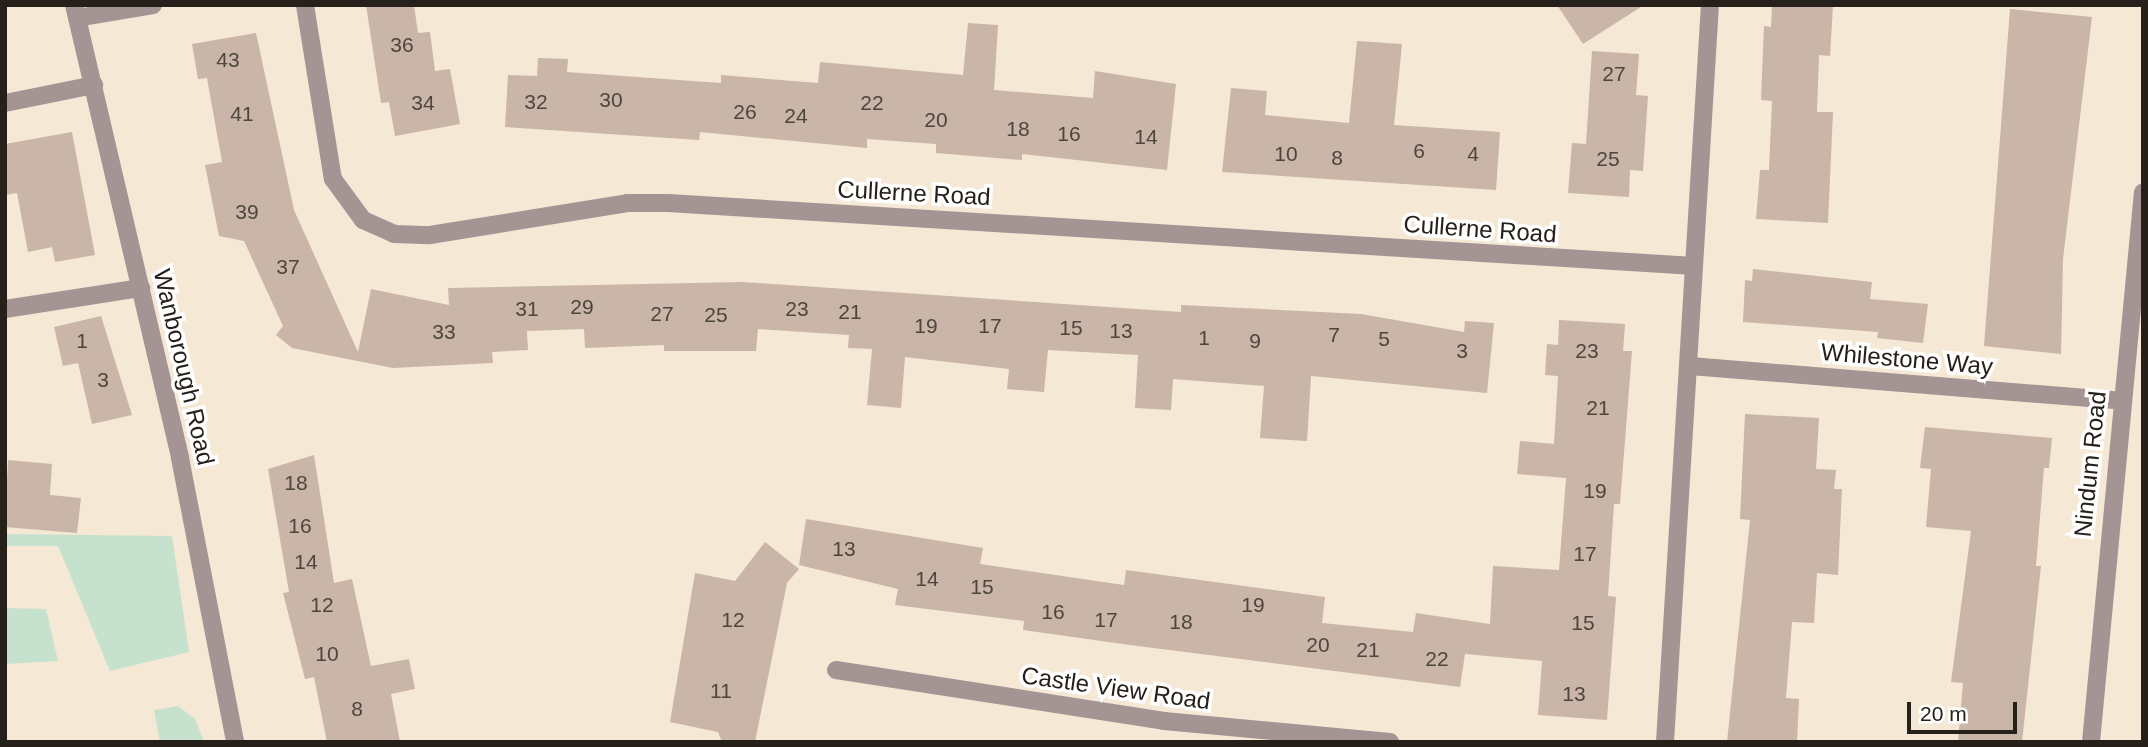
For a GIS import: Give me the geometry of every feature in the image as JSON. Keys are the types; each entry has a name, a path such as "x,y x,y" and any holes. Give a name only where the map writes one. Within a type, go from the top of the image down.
{"street":[{"path":"76,12 153,5"},
{"name":"Cullerne Road","path":"305,5 333,179 356,213 394,234 429,235 586,207 668,203 1694,267"},
{"path":"1665,742 1710,6"},
{"name":"Wanborough Road","path":"76,12 141,288 235,742"},
{"path":"5,103 94,85"},
{"name":"Nindum Road","path":"2091,742 2121,401 2140,264 2143,192"},
{"path":"5,309 141,288"},
{"name":"Whilestone Way","path":"1690,366 2121,401"},
{"name":"Castle View Road","path":"836,670 1164,721 1390,742"}],"green space":[{"path":"5,534 172,536 189,652 110,671 58,546 5,546"},
{"path":"5,608 46,609 58,661 5,664"},
{"path":"178,706 195,719 204,742 160,742 154,710"}],"building":[{"path":"366,5 414,5 418,33 430,32 435,71 450,69 460,124 395,136 389,102 381,103"},
{"path":"1557,5 1644,5 1583,44"},
{"path":"1772,5 1833,5 1830,56 1819,55 1817,112 1833,112 1828,223 1756,219 1760,170 1769,170 1772,101 1761,100 1764,26 1771,27"},
{"path":"2010,9 2092,17 2063,259 2061,354 1984,346"},
{"path":"968,23 998,25 994,90 1093,98 1095,71 1176,84 1167,170 1022,154 1022,160 936,153 936,144 867,139 867,148 700,132 699,140 505,127 508,75 537,76 538,58 568,59 567,72 721,83 721,75 818,83 820,62 963,75"},
{"path":"256,33 294,210 358,352 371,289 449,305 448,288 742,282 1181,312 1181,305 1361,314 1464,332 1465,321 1494,323 1487,393 1311,376 1307,441 1260,438 1264,386 1173,379 1171,410 1135,408 1138,355 1048,350 1044,392 1007,389 1009,369 905,357 901,408 867,405 872,349 848,348 849,335 758,329 756,351 664,351 664,345 585,348 584,329 527,331 528,350 492,352 493,363 393,368 292,348 276,335 283,326 244,241 219,236 205,165 222,162 207,78 198,79 192,44"},
{"path":"1357,41 1402,44 1394,125 1500,132 1496,190 1222,172 1231,88 1267,91 1265,115 1349,123"},
{"path":"1592,51 1639,54 1636,95 1648,96 1643,171 1630,170 1629,197 1568,193 1572,143 1586,144"},
{"path":"72,132 95,255 55,262 52,247 28,252 17,193 5,195 5,144"},
{"path":"1753,269 1872,282 1870,299 1928,304 1923,343 1877,338 1878,332 1743,322 1745,280 1752,281"},
{"path":"101,316 132,415 92,424 78,363 63,366 54,327"},
{"path":"1559,320 1625,324 1623,351 1632,351 1620,504 1614,504 1608,596 1616,597 1607,720 1538,715 1542,661 1465,654 1460,687 1130,645 1023,630 1024,621 895,605 898,589 799,565 806,519 983,548 980,564 1124,585 1126,570 1325,597 1322,623 1413,632 1416,613 1490,624 1493,566 1559,570 1566,478 1517,474 1520,441 1554,444 1558,376 1545,375 1547,344 1558,345"},
{"path":"1745,414 1819,418 1816,469 1836,470 1834,489 1842,489 1838,575 1817,573 1814,623 1792,622 1786,698 1799,699 1797,742 1727,742 1750,520 1740,519"},
{"path":"1925,427 2052,438 2049,468 2044,468 2036,566 2041,566 2022,742 1958,742 1963,683 1951,682 1971,531 1926,527 1931,469 1920,468"},
{"path":"314,455 334,583 352,579 371,666 409,659 415,689 391,694 400,742 327,742 314,677 305,679 283,593 289,592 268,469"},
{"path":"8,460 52,464 50,495 81,498 77,533 5,527"},
{"path":"765,542 799,569 787,583 755,742 722,742 718,732 670,722 695,573 735,581"}]}
